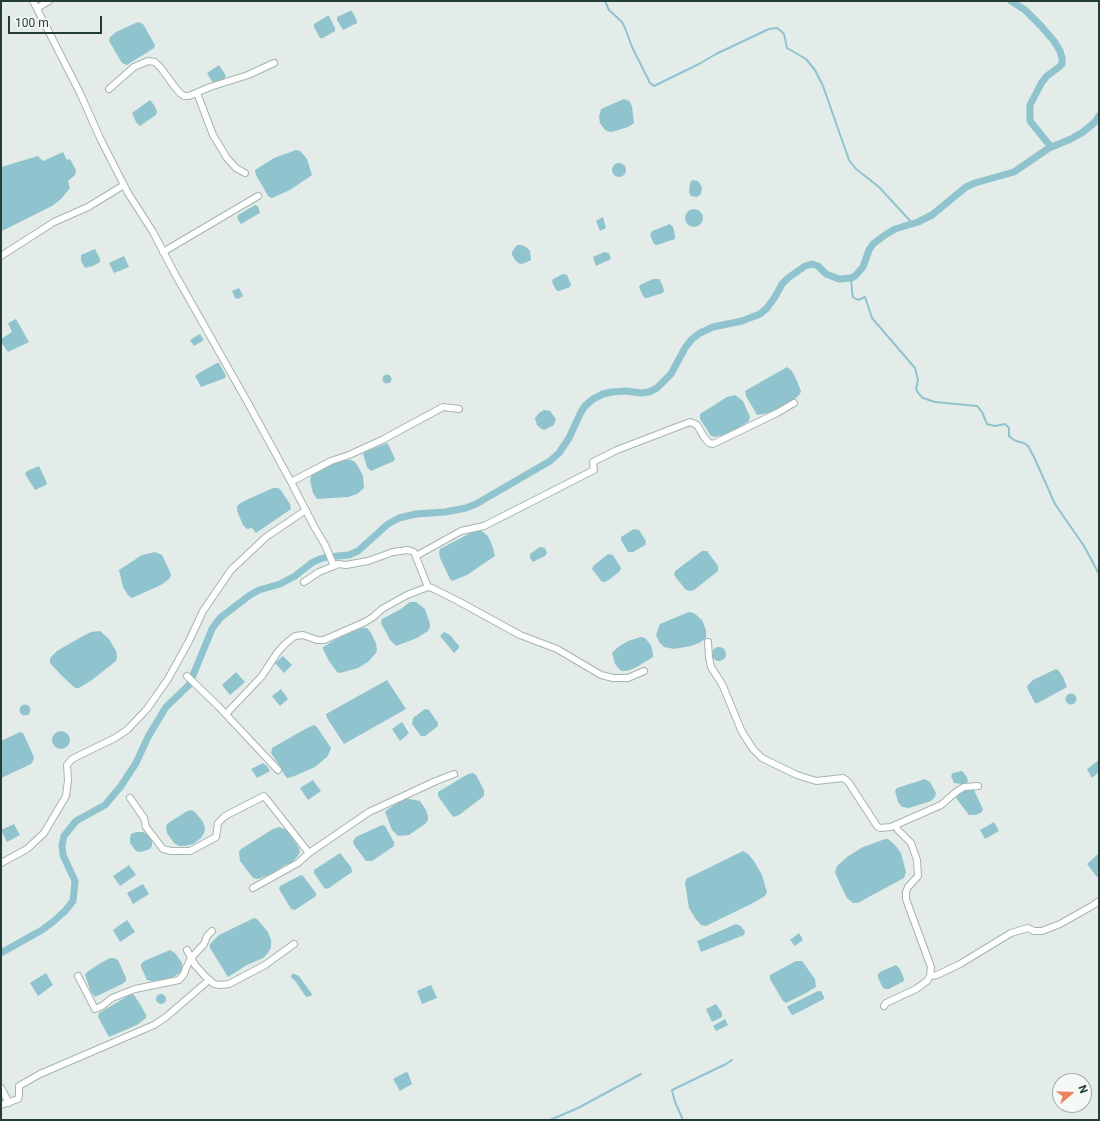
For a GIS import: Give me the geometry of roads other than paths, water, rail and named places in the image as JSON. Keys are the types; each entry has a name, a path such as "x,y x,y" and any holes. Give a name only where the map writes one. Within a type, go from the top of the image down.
{"street":[{"path":"33,1 80,93 124,186 153,232 321,537 334,566"},
{"path":"37,8 49,1"},
{"path":"109,89 134,66 148,61 155,62 184,96 190,96 274,63"},
{"path":"197,93 213,135 227,158 236,168 245,173"},
{"path":"1,255 54,222 88,207 124,186"},
{"path":"163,252 258,196"},
{"path":"416,556 461,531 484,526 594,470 593,462 623,448 690,422 697,425 709,443 713,444 777,413 794,403"},
{"path":"291,482 331,461 349,455 382,440 443,407 459,408"},
{"path":"1,862 27,849 44,833 66,796 68,780 67,765 72,759 116,738 127,730 147,709 168,679 189,641 203,611 232,570 266,537 306,510"},
{"path":"304,582 319,572 338,564 346,565 368,561 393,552 408,550 414,552 428,587"},
{"path":"226,714 262,676 277,653 295,636 302,635 317,640 324,640 365,622 382,609 407,595 428,587 520,635 557,649 601,675 613,678 628,678 644,671"},
{"path":"708,642 711,667 722,684 735,719 753,750 762,758 797,775 816,781 843,778 855,792 877,826 880,828 886,829 941,804 959,790 978,786"},
{"path":"187,676 226,714 278,770"},
{"path":"254,888 293,866 309,853 369,812 454,774"},
{"path":"130,798 144,818 146,827 163,849 171,851 190,851 216,837 218,823 225,816 264,796 309,853"},
{"path":"884,1006 886,1003 916,989 927,981 930,976 931,967 906,899 908,887 918,876 917,860 911,843 895,825"},
{"path":"930,976 937,975 960,964 1011,933 1028,928 1042,931 1066,920 1099,901"},
{"path":"78,976 95,1009 102,1006 112,998 135,989 179,980 184,974 191,958 204,944 207,936 212,931"},
{"path":"187,950 195,964 209,980 214,984 220,985 229,984 265,965 294,944"},
{"path":"1,1105 18,1099 19,1086 40,1074 154,1025 166,1017 209,980"},
{"path":"1,1088 9,1103"}],"water":[{"path":"352,11 357,23 343,30 337,20 337,17"},
{"path":"329,16 335,31 323,38 320,38 314,24"},
{"path":"138,22 143,24 155,45 154,48 127,65 122,63 109,41 110,37 116,32"},
{"path":"219,65 226,76 214,85 207,73"},
{"path":"624,99 629,101 632,106 634,123 628,127 615,131 610,132 605,130 600,123 599,117 601,109"},
{"path":"150,100 157,111 156,115 140,126 136,122 132,113"},
{"path":"296,150 300,151 307,159 312,175 290,190 272,198 268,196 256,175 255,170 274,158"},
{"path":"63,152 67,160 70,159 76,170 75,175 68,181 70,188 61,199 52,206 1,231 1,167 38,156 43,161"},
{"path":"619,163 624,165 626,170 624,175 619,177 614,175 612,170 614,165"},
{"path":"692,180 698,181 702,187 701,194 697,197 691,196 689,192 690,183"},
{"path":"255,205 258,206 260,213 241,224 237,218 238,215"},
{"path":"694,209 700,212 703,218 700,224 694,227 688,224 685,218 688,212"},
{"path":"603,217 606,228 600,231 596,221"},
{"path":"670,224 673,227 675,239 657,245 654,244 650,235 652,231"},
{"path":"517,245 526,247 530,251 531,260 520,264 516,261 512,255 512,252"},
{"path":"95,249 100,262 85,268 81,261 81,255"},
{"path":"604,252 609,253 611,259 596,266 593,257"},
{"path":"124,256 129,267 114,273 109,263"},
{"path":"563,274 567,275 571,284 570,287 559,291 556,290 552,282 553,279"},
{"path":"653,279 659,279 664,290 663,293 645,298 639,287 640,285"},
{"path":"239,288 243,296 238,299 235,298 232,291"},
{"path":"16,319 29,342 8,352 1,342 1,339 12,332 8,323"},
{"path":"200,334 204,340 194,346 190,340"},
{"path":"219,363 226,376 225,378 201,387 195,376"},
{"path":"787,367 792,371 797,381 801,391 800,394 791,402 779,408 768,413 757,415 746,396 745,391"},
{"path":"387,374 392,379 387,384 382,379"},
{"path":"735,395 743,401 750,417 749,421 731,433 715,437 711,436 700,419 700,414 727,397"},
{"path":"544,410 550,411 556,419 554,425 544,430 537,425 535,418"},
{"path":"387,443 395,459 394,461 371,471 367,467 363,454"},
{"path":"345,460 355,462 363,476 364,488 357,494 348,497 317,499 313,493 310,480 312,474 333,463"},
{"path":"39,466 47,483 46,485 35,490 25,474 27,471"},
{"path":"273,488 280,489 290,504 291,509 256,533 252,528 247,529 243,525 237,511 237,506 242,502"},
{"path":"634,529 639,530 646,541 645,545 633,552 628,552 621,540 621,537"},
{"path":"480,530 487,535 490,540 495,556 467,575 452,581 440,558 440,549 472,532"},
{"path":"540,547 545,548 547,553 545,556 533,562 530,558 530,554"},
{"path":"702,551 707,551 718,566 718,571 694,590 689,591 685,589 674,575 675,571"},
{"path":"155,552 162,555 171,576 161,585 132,598 123,587 119,570 142,555"},
{"path":"608,554 613,555 621,568 620,571 610,579 602,582 592,569 593,566"},
{"path":"410,602 416,602 425,609 430,627 428,631 417,638 396,646 390,640 381,623 382,619 401,609"},
{"path":"689,612 694,613 702,620 706,630 706,638 691,646 674,649 664,647 659,642 656,635 660,624"},
{"path":"361,628 367,628 371,633 376,643 376,653 368,662 358,668 340,673 337,672 329,661 323,647 338,638"},
{"path":"100,631 109,639 116,651 116,661 92,680 79,688 75,688 50,663 50,658 57,651 81,637 91,632"},
{"path":"444,632 450,635 459,646 454,653 440,636"},
{"path":"641,637 645,638 651,645 653,657 635,668 622,671 615,664 612,653 628,641"},
{"path":"719,647 724,649 726,654 724,659 719,661 714,659 712,654 714,649"},
{"path":"283,656 292,665 284,673 275,663"},
{"path":"1056,669 1063,677 1067,687 1038,703 1035,703 1027,686 1033,680"},
{"path":"236,672 245,682 230,695 222,685"},
{"path":"387,680 406,709 344,744 327,718 326,714"},
{"path":"281,689 288,699 280,706 272,696"},
{"path":"1071,693 1075,695 1077,699 1075,703 1071,705 1067,703 1065,699 1067,695"},
{"path":"25,704 29,706 31,710 29,714 25,716 21,714 19,710 21,706"},
{"path":"425,709 429,710 438,723 438,726 425,736 421,736 412,724 413,718"},
{"path":"402,722 409,733 400,741 392,729"},
{"path":"314,725 317,727 331,748 327,757 315,767 287,778 271,753 272,748"},
{"path":"61,731 67,734 70,740 67,746 61,749 55,746 52,740 55,734"},
{"path":"20,732 23,733 34,757 33,761 31,764 1,778 1,741"},
{"path":"1099,760 1099,772 1092,778 1087,769"},
{"path":"263,763 270,771 257,778 251,769"},
{"path":"962,771 967,777 968,782 962,784 954,783 951,776 953,773"},
{"path":"473,773 476,775 484,790 484,796 459,815 453,817 438,796 438,792 468,774"},
{"path":"925,779 930,782 936,793 935,797 931,801 909,808 902,807 898,802 895,791 897,788"},
{"path":"313,780 321,791 308,800 300,788"},
{"path":"970,789 974,790 983,809 982,812 976,815 969,815 956,798 962,791"},
{"path":"404,798 420,801 426,810 428,820 425,824 409,835 398,836 392,830 385,812"},
{"path":"192,810 203,822 205,828 204,833 201,838 193,844 179,846 174,843 167,833 167,824 187,811"},
{"path":"994,822 999,831 985,839 980,830"},
{"path":"14,824 20,835 7,842 1,830"},
{"path":"382,825 385,826 394,842 394,846 372,861 366,861 354,845 353,841 356,837"},
{"path":"279,827 287,830 300,852 291,863 271,874 258,879 253,878 240,861 239,852 241,849 273,829"},
{"path":"143,832 148,835 152,840 152,846 150,849 141,852 136,851 130,843 130,838 131,834"},
{"path":"888,839 895,845 901,853 906,872 904,878 858,903 853,903 847,898 840,884 835,872 837,866 847,857 863,847"},
{"path":"743,851 754,861 762,875 767,892 765,896 706,926 701,925 689,908 685,883 686,879"},
{"path":"340,853 351,867 352,872 329,888 325,889 314,873 314,870"},
{"path":"1099,853 1099,876 1097,877 1087,864"},
{"path":"129,865 136,875 120,886 113,876"},
{"path":"301,875 316,893 316,896 295,910 291,909 279,889 280,886"},
{"path":"143,884 149,894 133,904 127,893"},
{"path":"254,918 257,919 268,932 271,940 271,947 263,958 247,965 228,977 210,948 210,944 219,935"},
{"path":"127,920 135,932 120,942 113,930"},
{"path":"736,924 741,926 745,932 744,935 701,952 697,941"},
{"path":"799,933 803,940 795,946 790,940"},
{"path":"170,950 175,953 182,963 180,973 161,981 147,980 141,964 144,961"},
{"path":"110,958 118,960 126,981 95,997 91,992 85,975 87,972"},
{"path":"796,961 802,961 815,979 816,987 786,1003 783,1001 770,979 770,975"},
{"path":"896,965 900,969 904,981 889,989 883,988 878,978 878,974"},
{"path":"46,973 53,985 38,996 30,983"},
{"path":"292,974 299,976 312,994 311,996 306,997 291,977"},
{"path":"431,985 437,998 422,1004 417,991"},
{"path":"818,991 821,991 824,999 793,1015 791,1014 787,1007 788,1006"},
{"path":"131,994 134,995 140,1004 146,1018 137,1025 109,1037 98,1017 99,1013"},
{"path":"159,994 163,994 166,999 163,1004 159,1004 156,1001 156,997"},
{"path":"716,1004 722,1013 722,1017 712,1022 706,1009"},
{"path":"725,1019 728,1025 716,1031 713,1026"},
{"path":"406,1072 408,1073 412,1084 400,1091 393,1079"}],"waterway":[{"path":"605,1 609,10 622,22 632,47 650,83 654,86 769,29 777,28 784,34 787,48 806,59 815,70 823,86 849,160 856,169 879,187 913,224"},
{"path":"1011,1 1025,10 1041,26 1054,41 1062,58 1062,64 1042,82 1030,105 1030,121 1051,147"},
{"path":"1,953 42,930 65,911 73,901 75,881 63,855 62,845 64,836 76,821 105,805 121,786 136,763 148,737 166,707 189,685 212,629 220,618 250,595 259,590 280,584 320,559 349,555 358,551 388,524 399,518 416,514 445,512 466,508 476,504 550,461 559,453 569,438 581,412 593,399 603,394 612,392 626,391 641,393 649,392 657,388 671,374 685,348 692,339 700,333 713,327 742,321 760,314 767,308 782,284 805,266 812,264 818,266 826,274 839,279 851,278 855,276 863,267 869,250 873,244 885,235 895,229 918,222 932,215 966,187 1014,172 1049,148 1071,139 1083,132 1095,122 1099,116"},
{"path":"851,278 853,297 858,300 865,297 872,318 915,368 918,380 916,389 923,398 935,402 977,406 982,412 987,424 995,426 1005,424 1009,428 1009,436 1011,438 1028,446 1055,504 1084,546 1099,574"},
{"path":"683,1120 675,1102 672,1090 732,1060"},
{"path":"550,1120 578,1108 641,1074"}]}
